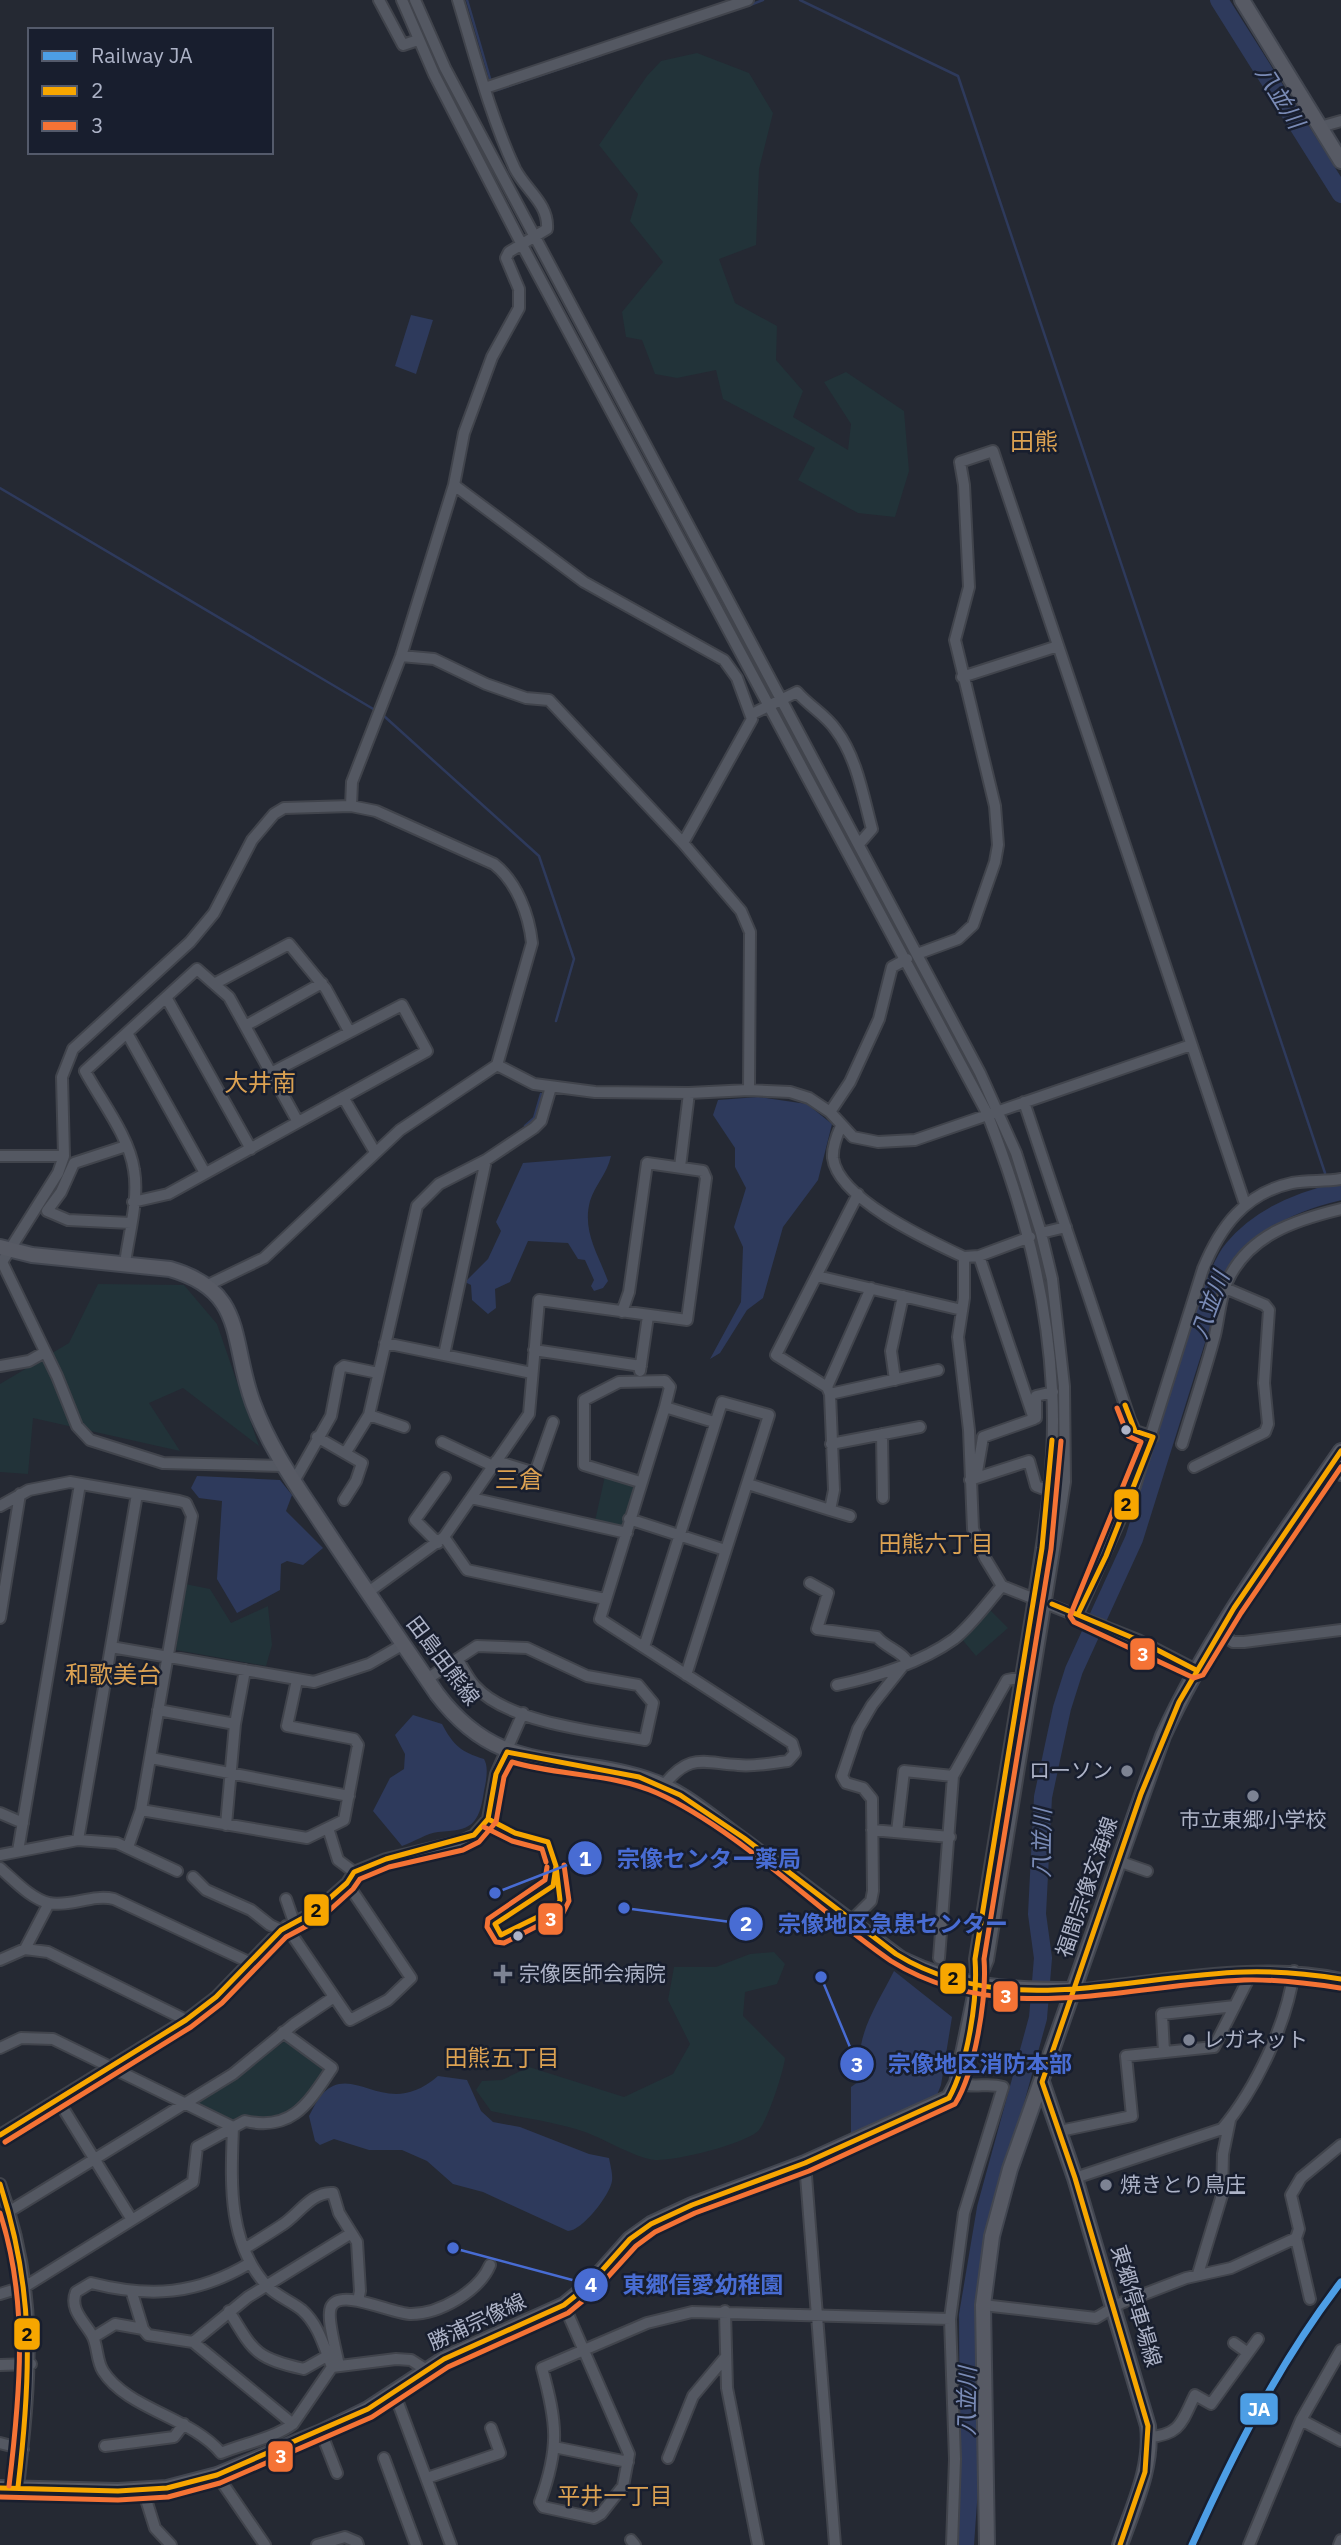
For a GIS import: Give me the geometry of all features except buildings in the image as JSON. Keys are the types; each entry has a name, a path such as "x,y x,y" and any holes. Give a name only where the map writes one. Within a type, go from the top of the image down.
{"main road":[{"path":"1242,0 1341,161"},
{"path":"4,1248 77,1260 170,1269 208,1285"},
{"name":"田島田熊線","path":"208,1285 225,1304 233,1322 253,1403 282,1466 402,1645 461,1721 507,1752 545,1762 631,1774 663,1786 701,1810 901,1959 929,1973 977,1986 1023,1990 1075,1990"},
{"name":"福間宗像玄海線","path":"987,2545 983,2305 996,2218 1010,2169 1163,1736 1196,1670 1219,1632 1336,1471 1341,1451"},
{"path":"957,2083 977,1986"},
{"name":"東郷停車場線","path":"1042,2082 1115,2308 1149,2437 1146,2470 1120,2545"},
{"name":"勝浦宗像線","path":"0,2488 143,2490 181,2486 321,2432 368,2410 425,2370 463,2349 564,2305 590,2284 630,2239 651,2224 692,2204 805,2163 949,2098 957,2083"}],"street":[{"path":"379,0 403,45 418,40"},
{"path":"402,0 418,40 521,243 769,705 912,957 1016,1153 1041,1233 1057,1313 1064,1386 1065,1482 1048,1602 988,1960 977,1986"},
{"path":"415,0 445,68 859,844 912,957"},
{"path":"351,806 352,782 401,656 454,485 464,433 485,374 519,308 519,289 506,264 509,252 547,229 548,219 543,207 520,178 509,155 458,0"},
{"path":"485,88 748,0"},
{"path":"1320,127 1341,121"},
{"path":"830,1112 850,1082 879,1019 892,967 958,939 966,933 973,925 995,862 997,816 955,640 970,587 964,485 960,462 993,452 1245,1204"},
{"path":"454,485 584,582 724,660 737,678 752,714"},
{"path":"962,677 1058,646"},
{"path":"401,656 434,659 486,684 526,698 549,700 682,843 741,911 750,932 749,1090"},
{"path":"682,843 752,714 797,691 843,741 855,767 872,829 859,844"},
{"path":"208,1285 264,1258 297,1231 400,1130 497,1065 532,943 530,926 518,895 503,872 494,864 376,811 351,806 284,808 274,814 252,840 214,913 190,942 73,1049 62,1077 64,1156 58,1173 4,1248 2,1262 77,1426 98,1444 163,1463 282,1466"},
{"path":"214,984 289,944 322,983 349,1031"},
{"path":"125,1263 133,1202 134,1168 126,1146 85,1072 197,968 229,997 298,1122"},
{"path":"245,1026 322,983"},
{"path":"166,997 251,1149"},
{"path":"133,1202 168,1194 427,1051 402,1005 271,1073"},
{"path":"127,1033 205,1173"},
{"path":"497,1065 534,1084 595,1092 790,1092 808,1098 830,1112 853,1137 878,1142 915,1140 992,1111 1191,1045"},
{"path":"346,1452 369,1415 417,1206 439,1184 486,1160 541,1121 551,1087"},
{"path":"680,1167 689,1093"},
{"path":"343,1097 375,1152"},
{"path":"1024,1102 1130,1420 1135,1431 1153,1437"},
{"path":"977,1986 975,1958 1049,1491 1053,1392 1045,1312 1030,1237 992,1111"},
{"path":"841,1126 833,1157 837,1168 878,1213 964,1256 979,1256 1030,1237"},
{"path":"126,1146 74,1163 61,1192 47,1211 68,1220 131,1223"},
{"path":"0,1156 64,1156"},
{"path":"444,1355 486,1160"},
{"path":"367,1593 441,1540 529,1414 539,1300 687,1320 706,1178 704,1171 647,1163 629,1292 622,1311"},
{"path":"1081,1615 1153,1437 1203,1269 1216,1238 1245,1204 1292,1184 1341,1179"},
{"path":"859,1194 776,1355 828,1391 938,1370"},
{"path":"1182,1444 1226,1288 1241,1260 1259,1241 1302,1218 1341,1209"},
{"path":"1041,1233 1066,1227"},
{"path":"964,1256 958,1337 969,1430 973,1529 985,1559 1002,1586 1081,1615 1196,1670"},
{"path":"979,1256 1034,1419"},
{"path":"817,1276 962,1310"},
{"path":"830,1510 834,1490 828,1391 871,1288"},
{"path":"1194,1467 1265,1432 1268,1424 1264,1382 1269,1310 1265,1305 1226,1288"},
{"path":"895,1380 891,1350 904,1296"},
{"path":"638,1380 649,1316"},
{"path":"385,1343 532,1373"},
{"path":"534,1350 640,1366"},
{"path":"0,1366 29,1361 45,1352"},
{"path":"293,1483 331,1416 340,1369 344,1366 378,1373"},
{"path":"640,1482 584,1465 584,1400 619,1382 665,1381 670,1387 665,1407 600,1619 792,1743 795,1752 788,1761 738,1766 712,1759 689,1764 672,1775 663,1786"},
{"path":"972,1479 983,1437 1039,1417 1036,1396 1053,1392"},
{"path":"643,1647 722,1402 769,1415 686,1675"},
{"path":"665,1407 714,1422"},
{"path":"369,1415 404,1427"},
{"path":"442,1442 495,1464 535,1473 553,1422"},
{"path":"831,1444 920,1427"},
{"path":"881,1434 883,1498"},
{"path":"317,1437 360,1460 362,1470 344,1500"},
{"path":"972,1479 1029,1461 1036,1486 1049,1491"},
{"path":"445,1478 415,1520 441,1540 467,1570 605,1600"},
{"path":"0,1506 20,1494 70,1482 186,1503 192,1516 141,1810 128,1847"},
{"path":"18,1851 80,1484"},
{"path":"747,1485 850,1516"},
{"path":"0,1618 20,1494"},
{"path":"78,1840 137,1494"},
{"path":"471,1498 627,1533"},
{"path":"629,1520 725,1550"},
{"path":"810,1583 828,1592 817,1629 877,1637 886,1647 904,1655 907,1661"},
{"path":"838,1685 864,1679 956,1638 1002,1586"},
{"path":"1219,1632 1233,1642 1244,1642 1341,1630"},
{"path":"111,1647 314,1682 369,1664 402,1645"},
{"path":"427,1679 457,1659 477,1646 527,1648 587,1676 638,1685 653,1703 645,1740 548,1723 523,1713 491,1699 475,1686 457,1659"},
{"path":"851,1921 871,1900 872,1799 863,1787 846,1783 842,1776 844,1766 872,1705 907,1661"},
{"path":"226,1825 235,1724 245,1670"},
{"path":"939,1958 953,1776 1007,1680 1021,1677"},
{"path":"141,1810 307,1838 344,1820 358,1745 354,1740 287,1727 296,1680"},
{"path":"158,1710 235,1724"},
{"path":"0,2135 186,2020 216,1997 287,1926 314,1913 347,1883 354,1872 386,1859 461,1841 474,1835 488,1819 496,1774 523,1713"},
{"path":"151,1758 349,1796"},
{"path":"897,1832 904,1771 953,1776"},
{"path":"0,1813 23,1823"},
{"path":"328,1828 338,1860 354,1872"},
{"path":"872,1830 950,1837"},
{"path":"0,1855 78,1840 117,1843 177,1871"},
{"path":"1118,1861 1147,1871"},
{"path":"0,1868 36,1897 50,1903 103,1896 114,1899 251,1963"},
{"path":"193,1877 206,1889 287,1926"},
{"path":"286,1899 287,1926 350,2020 388,2000 411,1978 347,1883"},
{"path":"25,1950 50,1903"},
{"path":"0,1960 25,1950 48,1952 186,2020"},
{"path":"1075,1990 1252,1972 1294,1971 1341,1979"},
{"path":"1075,2178 1214,2134 1230,2119 1276,2040 1290,1999 1294,1971"},
{"path":"1060,2131 1132,2116 1126,2056 1214,2047 1252,1972"},
{"path":"5,2215 233,2074 283,2032 334,1997"},
{"path":"1164,2052 1163,2014 1235,2006"},
{"path":"0,2294 26,2286 193,2182 197,2147 245,2121 263,2126 302,2112 332,2068 283,2032"},
{"path":"0,2048 20,2038 44,2038 111,2067 233,2127"},
{"path":"952,2545 955,2459 950,2319 964,2213 1003,2087 991,2083 972,2088 957,2083"},
{"path":"58,2100 132,2220"},
{"path":"1198,2274 1222,2195 1223,2154 1230,2119"},
{"path":"233,2127 233,2206 244,2249 250,2263 268,2286 314,2321 333,2363"},
{"path":"1310,2299 1296,2238 1298,2229 1291,2195 1296,2184 1341,2145"},
{"path":"805,2163 835,2545"},
{"path":"0,2184 5,2215 26,2286 31,2364 18,2487"},
{"path":"244,2249 285,2224 324,2192 332,2193 350,2234 357,2242 360,2291 358,2301"},
{"path":"193,2342 229,2311 350,2234"},
{"path":"983,2305 1096,2318 1121,2303 1198,2274 1231,2268 1296,2238"},
{"path":"250,2263 231,2275 193,2289 132,2293 91,2283 76,2292 74,2298 78,2314 94,2337 103,2370 113,2382 149,2407 209,2438 221,2453 246,2442 280,2434 293,2424 333,2363 329,2315 331,2306 343,2298 416,2314 471,2293 490,2265"},
{"path":"132,2293 143,2329 148,2335 193,2342 293,2424"},
{"path":"564,2305 584,2352 629,2454 623,2486 601,2514 594,2518 544,2507 540,2502 550,2476 556,2419 542,2368 584,2352 647,2323 692,2312 950,2319"},
{"path":"229,2311 252,2349 272,2362 304,2369 333,2363 396,2359 411,2360 425,2370"},
{"path":"725,2311 724,2359 727,2388 758,2545"},
{"path":"94,2337 115,2324 143,2329"},
{"path":"1149,2437 1166,2436 1176,2431 1195,2395 1211,2404 1258,2339"},
{"path":"1234,2343 1248,2353"},
{"path":"1249,2545 1301,2420 1341,2350"},
{"path":"668,2458 693,2396 724,2359"},
{"path":"0,2365 31,2364"},
{"path":"394,2392 451,2545"},
{"path":"1301,2420 1341,2441"},
{"path":"105,2446 174,2437 184,2424"},
{"path":"427,2478 500,2453 491,2428"},
{"path":"321,2432 337,2473"},
{"path":"0,2444 23,2449"},
{"path":"554,2447 628,2462"},
{"path":"384,2458 416,2545"},
{"path":"217,2474 265,2545"},
{"path":"143,2490 152,2522 171,2545"},
{"path":"317,2545 345,2538 357,2542 358,2545"},
{"path":"1339,2545 1341,2540"}],"shaded area":[{"path":"697,53 749,73 773,113 759,169 756,245 719,259 735,303 777,326 776,360 803,391 793,417 848,450 851,424 824,382 846,372 904,411 909,471 895,517 858,513 798,480 815,448 723,399 716,370 677,378 655,374 642,340 626,337 622,312 663,262 630,221 638,194 599,145 647,76 661,61"},
{"path":"98,1284 184,1285 217,1324 259,1446 183,1388 149,1403 180,1451 33,1418 28,1474 0,1472 0,1384 69,1343"},
{"path":"605,1476 633,1484 636,1488 624,1526 620,1528 595,1521"},
{"path":"185,1584 210,1589 231,1623 268,1606 272,1645 266,1666 176,1650"},
{"path":"988,1608 1008,1628 976,1656 961,1638"},
{"path":"774,1952 785,1964 777,1984 745,1992 743,2016 785,2058 765,2119 757,2132 749,2137 708,2151 655,2160 638,2156 574,2129 491,2111 476,2090 482,2081 502,2080 529,2067 624,2097 673,2074 690,2044 668,2000 674,1967 716,1967 750,1954"},
{"path":"288,2039 326,2068 299,2108 263,2121 231,2122 200,2105 200,2101"}],"water":[{"path":"411,315 433,320 416,374 395,366"},
{"path":"758,1097 807,1104 832,1124 818,1180 783,1227 763,1298 747,1310 720,1353 710,1359 741,1302 743,1247 734,1227 746,1188 735,1167 735,1148 713,1115 718,1100"},
{"path":"611,1156 592,1195 588,1212 592,1242 608,1281 603,1288 594,1291 591,1286 594,1280 585,1260 578,1259 568,1243 528,1241 510,1282 495,1289 496,1308 488,1314 472,1300 471,1285 465,1282 488,1259 501,1231 496,1222 523,1163"},
{"path":"197,1476 280,1480 292,1495 286,1511 323,1548 303,1565 287,1561 281,1564 280,1590 237,1613 217,1579 222,1501 199,1498 191,1488"},
{"path":"413,1715 442,1724 458,1747 484,1759 487,1775 482,1803 472,1824 458,1830 429,1834 402,1846 373,1811 390,1778 404,1769 405,1754 395,1735"},
{"path":"894,1971 952,2017 941,2085 937,2095 851,2135 851,2087 862,2079 860,2050 863,2037 873,2010"},
{"path":"438,2076 467,2080 481,2111 493,2122 520,2127 589,2154 609,2158 612,2181 594,2211 580,2225 568,2231 483,2192 453,2184 427,2161 402,2150 369,2150 334,2139 320,2145 315,2141 309,2116 321,2095 333,2086 355,2085 379,2092 406,2093 421,2088"}],"waterway":[{"path":"467,0 491,82"},
{"path":"750,5 763,0"},
{"path":"800,0 958,76 1325,1173"},
{"name":"八並川","path":"1219,0 1341,194"},
{"path":"495,87 497,90 601,55"},
{"path":"0,488 375,710"},
{"path":"384,716 539,856 574,959 556,1021"},
{"path":"525,1126 534,1118 541,1094"},
{"name":"八並川","path":"965,2545 969,2488 968,2315 986,2208 1038,2018 1043,1958 1037,1914 1043,1797 1062,1708 1074,1670 1134,1539 1213,1287 1224,1262 1244,1237 1268,1219 1311,1199 1341,1191"}],"rail line":[{"name":"JA","path":"1192,2545 1259,2409 1297,2344 1341,2282"}],"transit line":[{"name":"2","path":"1078,1614 1106,1556 1153,1437 1135,1431 1125,1405"},
{"name":"3","path":"1117,1408 1128,1436 1141,1442 1070,1616 1074,1622 1194,1678 1203,1675 1241,1613 1341,1467"},
{"name":"2","path":"0,2488 118,2491 167,2488 217,2475 368,2409 444,2359 564,2305 590,2284 630,2239 651,2224 692,2205 805,2163 949,2098 956,2084 970,2030 975,1992 975,1959 1042,1548 1052,1440"},
{"name":"3","path":"0,2497 118,2500 168,2497 220,2483 372,2417 448,2367 568,2313 596,2290 636,2246 655,2232 695,2213 809,2171 955,2104 968,2073 978,2034 984,1993 984,1959 1051,1549 1061,1441"},
{"name":"2","path":"1120,2545 1145,2472 1148,2426 1075,2178 1042,2082 1141,1794 1179,1702 1234,1608 1341,1451"},
{"name":"2","path":"1052,1604 1138,1640 1196,1670"},
{"name":"2","path":"0,2135 186,2020 216,1997 281,1930 314,1912 347,1883 354,1872 386,1859 474,1835 488,1819 496,1774 507,1752 639,1777 680,1795 744,1838 896,1954 937,1974 980,1986 1023,1990 1067,1989 1245,1972 1293,1973 1341,1979"},
{"name":"3","path":"5,2142 191,2027 222,2003 286,1937 320,1919 353,1889 360,1879 389,1867 463,1850 479,1842 496,1822 504,1777 512,1762 604,1778 640,1786 657,1793 717,1827 891,1961 933,1982 976,1993 1019,1998 1064,1998 1244,1980 1340,1988"},
{"name":"2","path":"488,1819 515,1833 548,1842 556,1866"},
{"name":"3","path":"484,1827 512,1841 542,1849 546,1862"},
{"name":"3","path":"547,1867 545,1880 488,1919 487,1927 496,1942 504,1943 563,1913 569,1901 564,1865"},
{"name":"2","path":"556,1866 560,1900 556,1908 501,1935 495,1924 553,1886 556,1866"},
{"name":"2","path":"0,2184 11,2223 25,2298 26,2408 18,2487"},
{"name":"3","path":"0,2213 15,2280 20,2349 9,2486"}],"place":[{"name":"ローソン","path":"1127,1771"},
{"name":"市立東郷小学校","path":"1253,1796"},
{"name":"宗像センター薬局","path":"495,1893"},
{"name":"宗像地区急患センター","path":"624,1908"},
{"name":"宗像医師会病院","path":"503,1974"},
{"name":"宗像地区消防本部","path":"821,1977"},
{"name":"レガネット","path":"1189,2040"},
{"name":"焼きとり鳥庄","path":"1106,2185"},
{"name":"東郷信愛幼稚園","path":"453,2248"}],"district":[{"name":"田熊","path":"1034,442"},
{"name":"大井南","path":"260,1083"},
{"name":"三倉","path":"519,1480"},
{"name":"田熊六丁目","path":"936,1544"},
{"name":"和歌美台","path":"113,1675"},
{"name":"田熊五丁目","path":"502,2058"},
{"name":"平井一丁目","path":"615,2496"}]}
